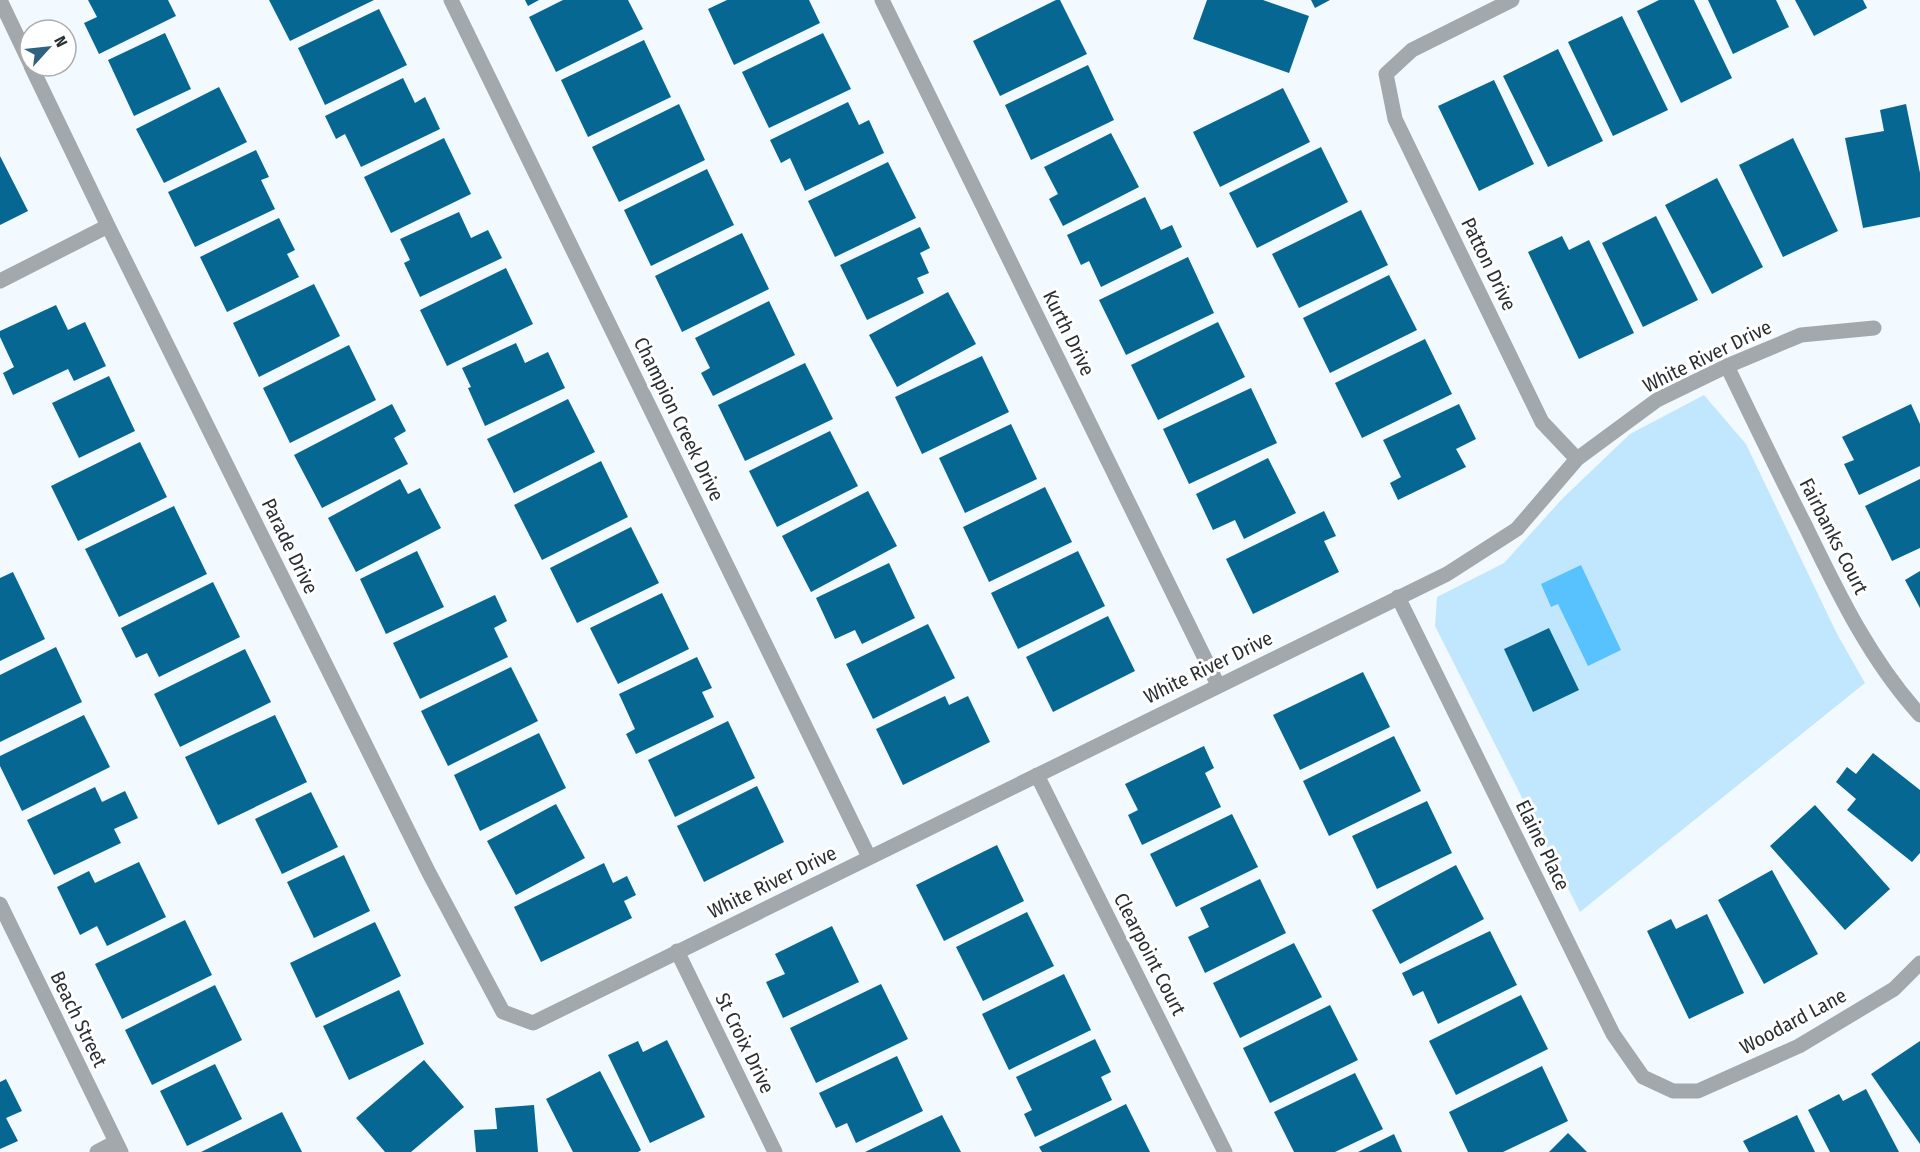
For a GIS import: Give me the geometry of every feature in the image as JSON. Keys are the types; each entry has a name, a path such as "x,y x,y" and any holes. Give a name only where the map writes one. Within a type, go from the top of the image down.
{"street":[{"name":"Parade Drive","path":"0,0 18,37"},
{"name":"Champion Creek Drive","path":"451,0 869,857"},
{"name":"Kurth Drive","path":"882,0 1218,686"},
{"name":"Patton Drive","path":"1512,0 1412,50 1386,74 1395,119 1542,422 1578,459"},
{"name":"Parade Drive","path":"38,78 108,226 429,873 503,1012 533,1023"},
{"path":"0,281 108,226"},
{"name":"White River Drive","path":"533,1023 1447,574 1516,529 1578,459 1658,400 1727,366 1801,335 1874,328"},
{"name":"Fairbanks Court","path":"1727,366 1821,558 1869,649 1920,715"},
{"name":"Elaine Place","path":"1398,597 1613,1034 1643,1077 1673,1090"},
{"name":"Clearpoint Court","path":"1037,775 1225,1152"},
{"name":"Beach Street","path":"0,904 119,1147"},
{"name":"St Croix Drive","path":"677,951 775,1152"},
{"name":"Woodard Lane","path":"1673,1090 1698,1091 1798,1046 1894,989 1920,963"},
{"path":"97,1152 119,1147"}],"shaded area":[{"path":"1704,395 1746,444 1837,634 1865,683 1580,912 1435,626 1437,597 1504,563 1563,498 1630,434"}],"water":[{"path":"1581,565 1621,650 1588,666 1558,604 1551,607 1541,584"}],"building":[{"path":"88,0 168,0 176,16 99,54 84,23 97,17"},
{"path":"269,0 374,0 290,41"},
{"path":"525,0 539,0 528,6"},
{"path":"563,0 628,0 643,29 556,72 529,17"},
{"path":"727,0 809,0 820,23 734,65 708,9"},
{"path":"1060,0 1087,54 1000,96 973,41"},
{"path":"1207,0 1263,0 1309,16 1289,73 1193,39"},
{"path":"1311,0 1330,0 1315,8"},
{"path":"1659,0 1694,0 1732,78 1681,103 1637,11"},
{"path":"1708,0 1776,0 1789,27 1733,54"},
{"path":"1795,0 1863,0 1867,8 1814,36"},
{"path":"379,9 407,65 325,105 298,48"},
{"path":"1622,16 1668,110 1613,136 1568,42"},
{"path":"165,33 191,89 134,116 108,60"},
{"path":"823,33 851,89 769,128 742,72"},
{"path":"644,40 671,97 588,137 561,80"},
{"path":"1558,49 1603,141 1548,167 1503,76"},
{"path":"1088,65 1114,120 1031,160 1005,105"},
{"path":"403,78 415,103 425,97 440,129 361,167 345,134 336,139 325,116"},
{"path":"1494,80 1534,164 1479,191 1438,106"},
{"path":"219,87 247,142 164,183 136,129"},
{"path":"1283,88 1310,142 1220,187 1193,132"},
{"path":"848,102 859,125 869,120 884,153 805,191 790,158 781,163 770,140"},
{"path":"679,104 705,160 619,202 592,147"},
{"path":"1906,104 1920,173 1920,217 1863,228 1845,138 1884,131 1880,110"},
{"path":"1111,133 1139,187 1063,226 1049,199 1058,194 1044,167"},
{"path":"444,138 471,194 391,233 364,177"},
{"path":"1793,138 1838,231 1783,257 1739,165"},
{"path":"1321,147 1348,202 1257,248 1229,193"},
{"path":"256,150 269,177 261,180 275,209 195,247 168,192"},
{"path":"0,156 28,211 0,225"},
{"path":"888,162 916,218 835,257 808,201"},
{"path":"707,169 734,225 651,266 624,210"},
{"path":"1717,178 1763,267 1712,294 1665,205"},
{"path":"1145,197 1161,230 1172,225 1182,247 1101,287 1089,261 1081,265 1067,235"},
{"path":"1361,210 1388,265 1299,308 1272,254"},
{"path":"459,212 471,238 488,230 502,258 420,297 404,263 410,260 400,239"},
{"path":"1656,216 1698,300 1643,327 1602,243"},
{"path":"279,218 295,250 287,254 299,277 227,312 200,257"},
{"path":"920,227 930,248 920,253 929,273 917,278 924,293 867,320 840,265"},
{"path":"742,233 769,289 682,332 655,276"},
{"path":"1562,236 1569,250 1589,240 1634,333 1579,359 1528,252"},
{"path":"1188,257 1214,313 1126,355 1099,300"},
{"path":"506,268 533,324 447,366 420,310"},
{"path":"1389,275 1417,330 1330,373 1303,318"},
{"path":"314,284 340,336 259,377 233,323"},
{"path":"948,292 976,344 897,387 869,335"},
{"path":"769,301 795,355 713,396 701,373 710,368 695,338"},
{"path":"56,305 68,330 85,322 106,366 74,381 68,369 13,395 3,373 14,367 0,337 0,331"},
{"path":"1218,322 1245,377 1158,420 1131,365"},
{"path":"1425,339 1452,394 1362,438 1335,383"},
{"path":"516,343 525,363 548,352 565,388 485,426 462,368"},
{"path":"349,345 376,400 290,443 263,388"},
{"path":"982,356 1009,412 922,454 895,397"},
{"path":"805,363 833,419 745,461 718,405"},
{"path":"109,376 135,431 79,458 52,403"},
{"path":"1251,388 1277,443 1189,484 1163,429"},
{"path":"568,399 595,452 514,493 487,439"},
{"path":"392,404 406,431 394,438 408,464 322,508 294,455"},
{"path":"1459,404 1476,439 1456,449 1466,467 1398,500 1390,483 1401,477 1383,440"},
{"path":"1911,404 1920,424 1920,466 1859,495 1844,464 1854,460 1842,437"},
{"path":"1011,424 1037,479 965,513 939,458"},
{"path":"830,431 858,486 777,527 749,471"},
{"path":"140,442 167,497 78,541 51,486"},
{"path":"1268,458 1296,513 1244,539 1235,520 1213,530 1196,494"},
{"path":"601,461 628,517 542,560 514,505"},
{"path":"400,479 408,494 420,488 441,528 356,572 328,518"},
{"path":"1920,479 1920,548 1892,561 1865,506"},
{"path":"1045,487 1072,542 989,582 963,527"},
{"path":"868,491 897,546 811,592 782,536"},
{"path":"174,506 207,574 119,617 85,549"},
{"path":"1324,511 1336,536 1324,541 1339,572 1253,614 1226,559"},
{"path":"631,527 659,583 577,623 550,568"},
{"path":"417,551 444,607 386,634 360,579"},
{"path":"1078,551 1105,606 1018,649 991,593"},
{"path":"889,563 915,618 862,644 855,630 835,639 816,598"},
{"path":"1920,571 1920,608 1905,580"},
{"path":"13,572 45,639 0,661 0,578"},
{"path":"213,582 240,637 159,677 147,653 136,658 121,628"},
{"path":"662,593 689,649 618,684 590,628"},
{"path":"495,595 507,621 494,628 508,657 420,699 393,643"},
{"path":"1108,616 1135,671 1053,712 1026,657"},
{"path":"928,624 955,678 873,719 846,664"},
{"path":"1549,628 1579,690 1533,712 1504,649"},
{"path":"56,647 82,702 0,742 0,675"},
{"path":"245,649 271,702 180,747 154,694"},
{"path":"697,657 712,688 702,692 714,717 636,754 626,734 635,729 619,694"},
{"path":"511,667 538,721 448,766 421,711"},
{"path":"1363,672 1390,727 1300,770 1273,715"},
{"path":"945,696 949,705 968,696 990,742 903,785 876,729"},
{"path":"84,715 110,767 22,811 0,766 0,756"},
{"path":"275,715 307,782 218,825 185,757"},
{"path":"728,721 755,778 675,817 648,760"},
{"path":"539,733 566,788 480,831 454,775"},
{"path":"1394,736 1421,791 1329,836 1303,781"},
{"path":"1204,746 1214,768 1205,773 1221,807 1142,845 1128,815 1138,810 1125,784"},
{"path":"1873,753 1920,790 1920,853 1912,862 1847,810 1856,799 1836,782 1847,767 1856,774"},
{"path":"757,786 784,842 704,882 677,826"},
{"path":"95,787 102,802 125,791 138,818 114,829 121,843 54,875 27,820"},
{"path":"311,792 338,847 282,874 255,819"},
{"path":"1427,801 1452,853 1377,889 1352,836"},
{"path":"556,804 585,858 516,895 487,841"},
{"path":"1815,805 1890,889 1845,930 1770,846"},
{"path":"1232,814 1258,867 1176,907 1150,854"},
{"path":"997,845 1024,901 944,941 916,885"},
{"path":"344,855 370,911 314,938 287,882"},
{"path":"139,862 166,917 107,946 97,926 80,935 57,887 89,871 95,883"},
{"path":"604,863 613,883 627,876 636,895 624,901 632,918 541,962 514,907"},
{"path":"1456,865 1484,919 1400,964 1372,910"},
{"path":"1772,870 1818,954 1764,984 1718,900"},
{"path":"1260,879 1286,933 1205,973 1188,937 1209,927 1200,908"},
{"path":"1027,912 1054,966 983,1001 956,947"},
{"path":"1707,914 1744,993 1689,1019 1647,931 1671,919 1676,929"},
{"path":"185,920 212,975 122,1019 95,964"},
{"path":"375,922 401,976 316,1018 290,963"},
{"path":"832,926 859,982 783,1018 766,982 785,974 775,954"},
{"path":"1490,931 1517,985 1438,1024 1423,991 1413,996 1402,973"},
{"path":"1294,943 1322,997 1240,1038 1213,983"},
{"path":"1064,974 1091,1030 1009,1070 982,1014"},
{"path":"881,984 908,1039 816,1083 790,1028"},
{"path":"215,985 242,1040 152,1085 125,1030"},
{"path":"399,990 424,1044 349,1080 323,1026"},
{"path":"1521,995 1548,1049 1456,1095 1429,1041"},
{"path":"1330,1005 1358,1060 1270,1103 1243,1048"},
{"path":"1095,1039 1111,1072 1101,1077 1112,1100 1035,1137 1024,1114 1032,1110 1016,1077"},
{"path":"667,1040 705,1117 650,1143 608,1055 638,1041 643,1052"},
{"path":"1920,1041 1920,1144 1871,1074"},
{"path":"897,1056 923,1111 856,1143 847,1123 836,1128 819,1093"},
{"path":"424,1060 464,1107 411,1152 385,1152 356,1118"},
{"path":"215,1064 242,1119 187,1146 160,1091"},
{"path":"1542,1066 1568,1121 1503,1152 1468,1152 1449,1112"},
{"path":"600,1071 641,1150 638,1152 573,1152 546,1099"},
{"path":"1355,1073 1383,1129 1335,1152 1294,1152 1274,1112"},
{"path":"6,1079 22,1111 6,1118 18,1141 0,1149 0,1082"},
{"path":"1866,1089 1899,1152 1830,1152 1808,1110 1839,1094 1843,1101"},
{"path":"1126,1104 1150,1152 1042,1152 1039,1147"},
{"path":"534,1105 538,1152 476,1152 474,1130 497,1129 495,1108"},
{"path":"282,1112 302,1152 201,1152"},
{"path":"942,1115 961,1152 865,1152"},
{"path":"1797,1115 1815,1152 1749,1152 1743,1141"},
{"path":"1568,1133 1587,1152 1549,1152"},
{"path":"1394,1134 1402,1152 1358,1152"}]}
